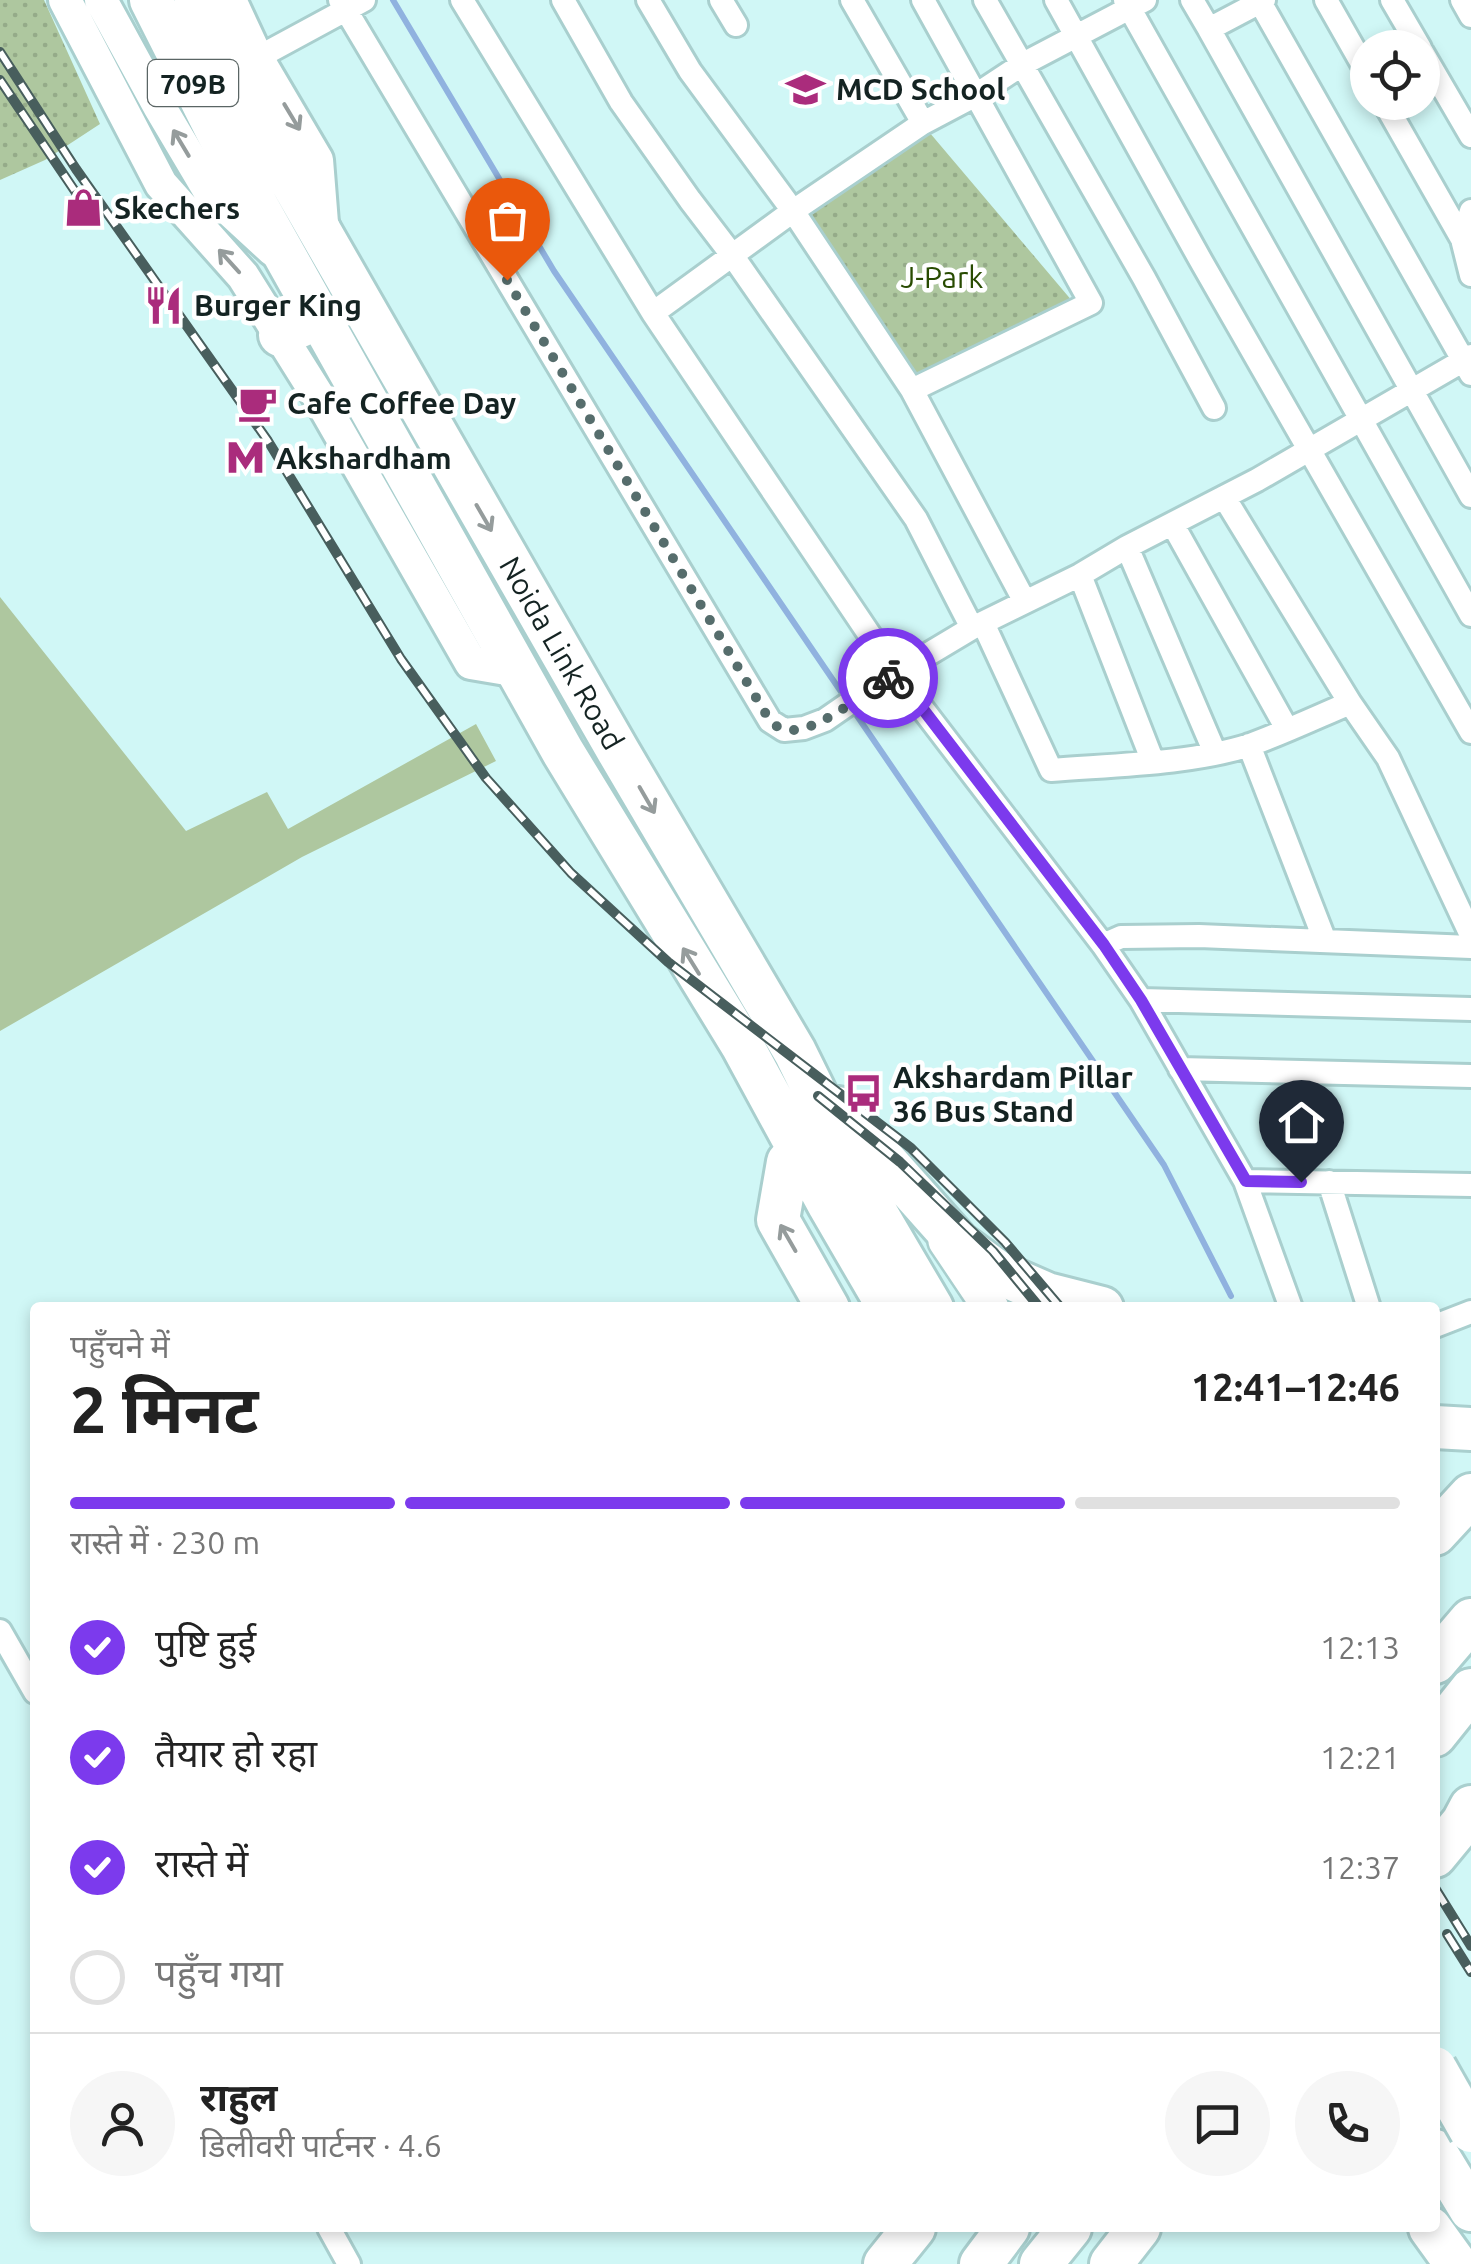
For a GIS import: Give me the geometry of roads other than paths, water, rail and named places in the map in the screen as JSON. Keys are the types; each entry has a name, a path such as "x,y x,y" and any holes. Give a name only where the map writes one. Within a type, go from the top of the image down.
{"highway":[{"name":"709B","path":"151,0 253,156 331,252"},
{"name":"709B","path":"196,0 292,266"},
{"name":"Noida Link Road","path":"331,252 795,1052"},
{"name":"Noida Link Road","path":"292,266 578,777 742,1044"},
{"path":"280,335 320,317"},
{"path":"742,1044 816,1227 859,1302"},
{"path":"742,1044 847,1200 927,1302"},
{"path":"795,1052 830,1098 958,1243 999,1272 1047,1294 1078,1302"},
{"path":"795,1052 887,1302"},
{"path":"788,1162 778,1220 825,1302"},
{"path":"1440,1428 1471,1429"},
{"path":"1440,1529 1471,1496"},
{"path":"1440,1656 1471,1620"},
{"path":"1440,1729 1471,1690"},
{"path":"1440,1850 1471,1807"},
{"path":"1440,2077 1471,2131"},
{"path":"1440,2159 1471,2210"},
{"path":"885,2264 911,2232"},
{"path":"916,2264 932,2232"},
{"path":"981,2264 1005,2232"},
{"path":"1041,2264 1067,2232"},
{"path":"1111,2264 1136,2232"},
{"path":"1433,2232 1456,2264"}],"main road":[{"path":"912,1191 987,1302"},
{"path":"1440,2108 1471,2106"}],"street":[{"path":"65,0 161,184 242,276 320,399 471,663 518,672"},
{"path":"102,0 210,192 292,266"},
{"path":"230,0 256,58 318,160 322,223 331,252"},
{"path":"462,0 652,313 896,674 1104,945 1141,1000 1246,1181 1289,1302"},
{"path":"563,0 621,102 916,519 977,626 1051,770 1214,753 1249,745 1350,703"},
{"path":"648,0 690,71 793,211 912,390 1025,602"},
{"path":"721,0 736,24"},
{"path":"852,0 923,123"},
{"path":"912,390 1092,303 923,0"},
{"path":"985,0 1214,408"},
{"path":"1056,0 1471,732"},
{"path":"1192,0 1471,496"},
{"path":"1326,0 1350,42"},
{"path":"1392,0 1409,30"},
{"path":"1462,0 1471,16"},
{"path":"256,58 350,3 770,721 784,730 825,720 977,626 1173,525 1412,390 1468,363 1262,1 1209,29"},
{"path":"652,313 923,123 1133,3 1471,615"},
{"path":"1440,83 1471,136"},
{"path":"1394,120 1462,240 1471,275"},
{"path":"1462,240 1471,211"},
{"path":"1224,497 1388,758 1464,896 1471,935"},
{"path":"1173,525 1287,728"},
{"path":"1127,547 1214,753"},
{"path":"1080,574 1153,762"},
{"path":"1249,745 1325,941"},
{"path":"1104,945 1121,938 1199,936 1471,946"},
{"path":"1141,1000 1471,1009"},
{"path":"1180,1069 1471,1076"},
{"path":"1246,1181 1471,1186"},
{"path":"1328,1182 1367,1302"},
{"path":"1440,1324 1471,1312"},
{"path":"0,1631 30,1683"},
{"path":"331,2232 348,2264"}],"waterway":[{"path":"393,0 554,271 846,699"},
{"path":"853,710 1164,1165 1231,1296"}],"railway":[{"path":"0,52 76,169 268,441 401,659 486,778 571,873 668,962 911,1148 1005,1242 1056,1302"},
{"path":"0,80 89,212"},
{"path":"818,1096 900,1162 993,1251 1035,1302"},
{"path":"1440,1896 1471,1946"},
{"path":"1447,1934 1471,1972"}],"place":[{"name":"MCD School","path":"806,89"},
{"name":"Skechers","path":"84,208"},
{"name":"Burger King","path":"164,305"},
{"name":"Cafe Coffee Day","path":"257,403"},
{"name":"Akshardham","path":"246,458"},
{"name":"Akshardam Pillar 36 Bus Stand","path":"863,1094"}],"park label":[{"name":"J-Park","path":"942,277"}]}
